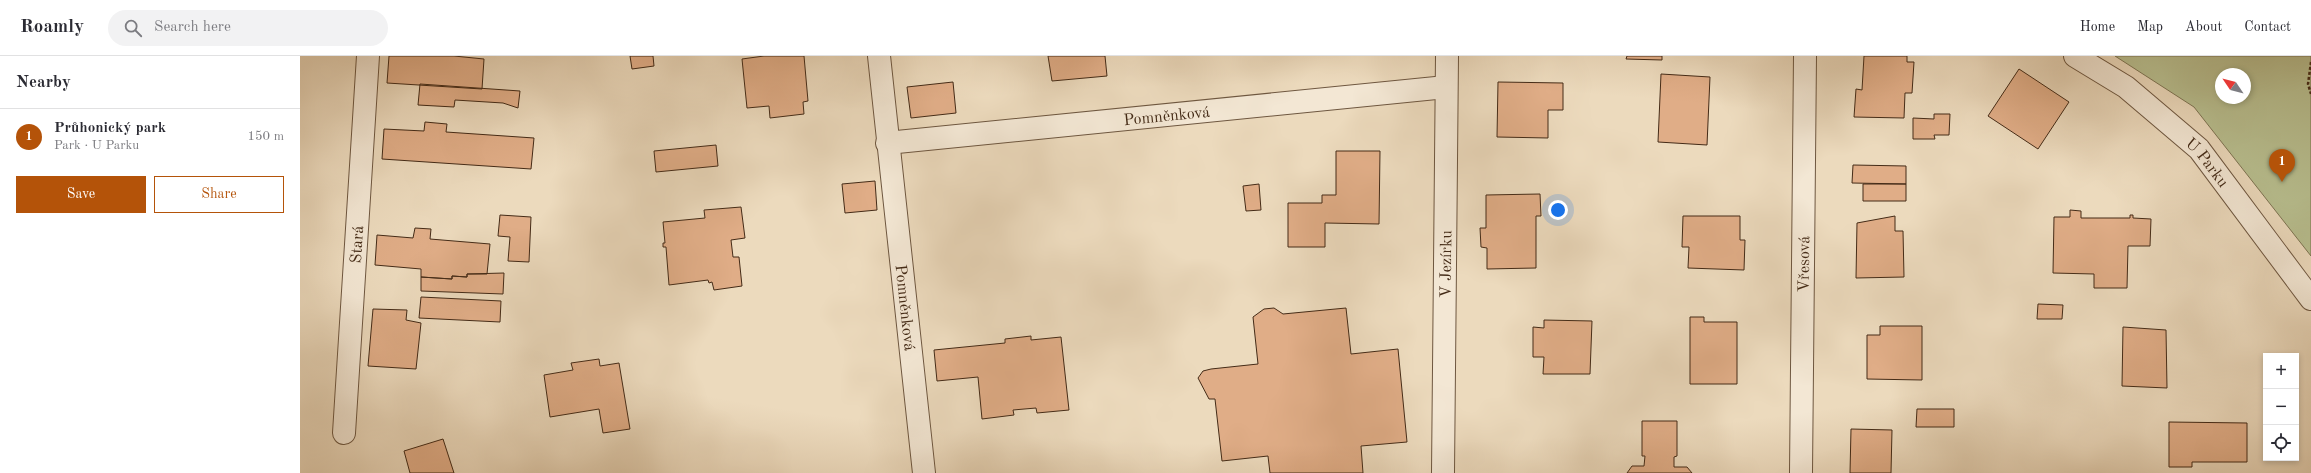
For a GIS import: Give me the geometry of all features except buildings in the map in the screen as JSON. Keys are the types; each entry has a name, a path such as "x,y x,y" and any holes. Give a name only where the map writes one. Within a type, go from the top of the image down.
{"street":[{"name":"Stará","path":"344,432 368,56"},
{"name":"Pomněnková","path":"879,56 887,143 924,473"},
{"name":"V Jezírku","path":"1443,473 1447,56"},
{"name":"Vřesová","path":"1801,473 1805,56"},
{"name":"U Parku","path":"2075,56 2126,87 2199,149 2311,299"},
{"name":"Pomněnková","path":"887,143 1446,88"}],"path":[{"path":"2311,62 2308,84 2311,94"}],"green space":[{"path":"2115,56 2311,56 2311,256 2194,107"}],"place":[{"name":"Průhonický park","path":"2282,182"}]}
